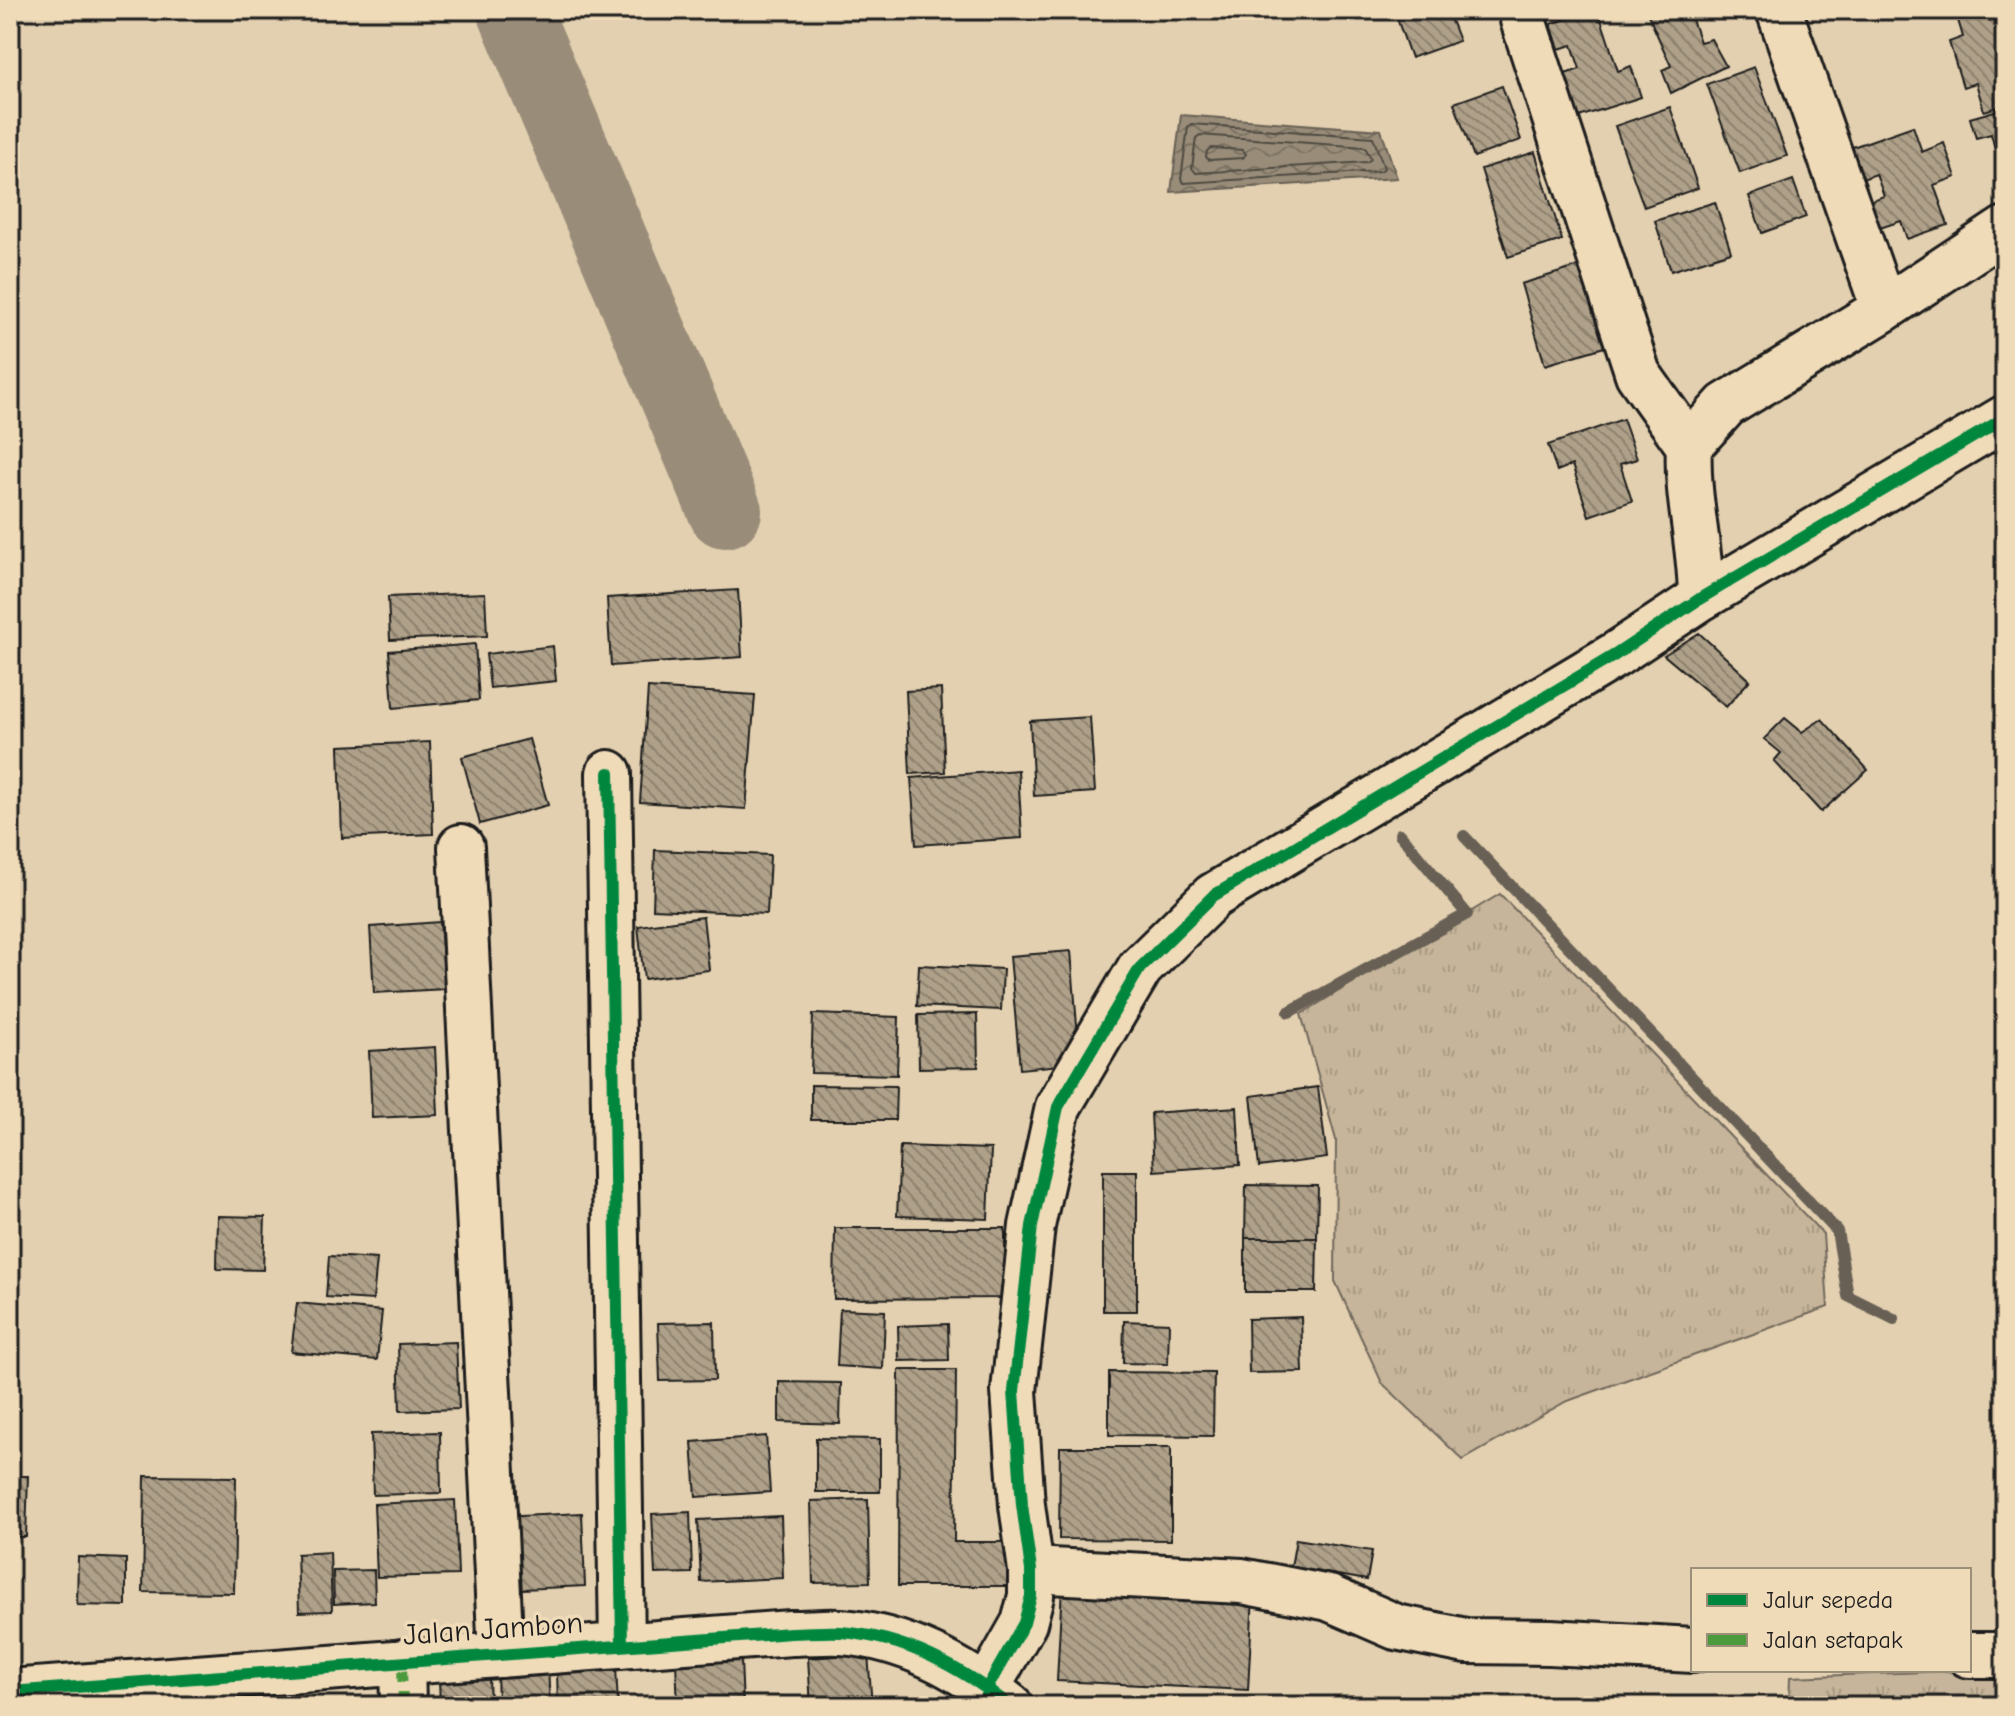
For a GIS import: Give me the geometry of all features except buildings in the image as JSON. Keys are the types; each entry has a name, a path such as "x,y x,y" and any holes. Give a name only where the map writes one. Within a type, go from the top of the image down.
{"street":[{"path":"1779,10 1884,309"},
{"path":"1523,20 1638,374 1689,446"},
{"path":"1701,598 1701,576 1687,476 1689,446 1726,405 1884,309 2005,229"},
{"path":"994,1700 1024,1623 1031,1596 1014,1391 1032,1226 1058,1107 1140,968 1213,896 1615,655 1701,598 2005,418"},
{"path":"609,773 622,1646"},
{"path":"461,847 501,1655"},
{"path":"1031,1570 1242,1581 1329,1598 1396,1627 1466,1641 1691,1650"},
{"name":"Jalan Jambon","path":"10,1692 172,1693 402,1662 791,1633 841,1632 892,1640 940,1658 994,1700"},
{"path":"1971,1655 2005,1655"},
{"path":"402,1662 403,1706"}],"green space":[{"path":"1500,894 1823,1234 1828,1307 1565,1402 1463,1460 1382,1383 1335,1281 1336,1140 1301,1014"},
{"path":"2005,1669 2005,1706 1789,1706 1790,1677"}],"water":[{"path":"1181,115 1381,130 1397,178 1171,192"}],"waterway":[{"path":"514,10 725,511"},
{"path":"1289,1012 1467,914 1400,834"},
{"path":"1464,836 1837,1231 1848,1296 1894,1319"}],"marked path":[{"path":"402,1662 403,1706"}],"cycle path":[{"path":"985,1706 987,1688 1024,1623 1031,1596 1014,1391 1032,1226 1058,1107 1140,968 1213,896 1615,655 1701,598 2005,418"},
{"path":"609,773 622,1646"},
{"path":"10,1692 835,1632 865,1635 910,1647 952,1667 1010,1706"}]}
